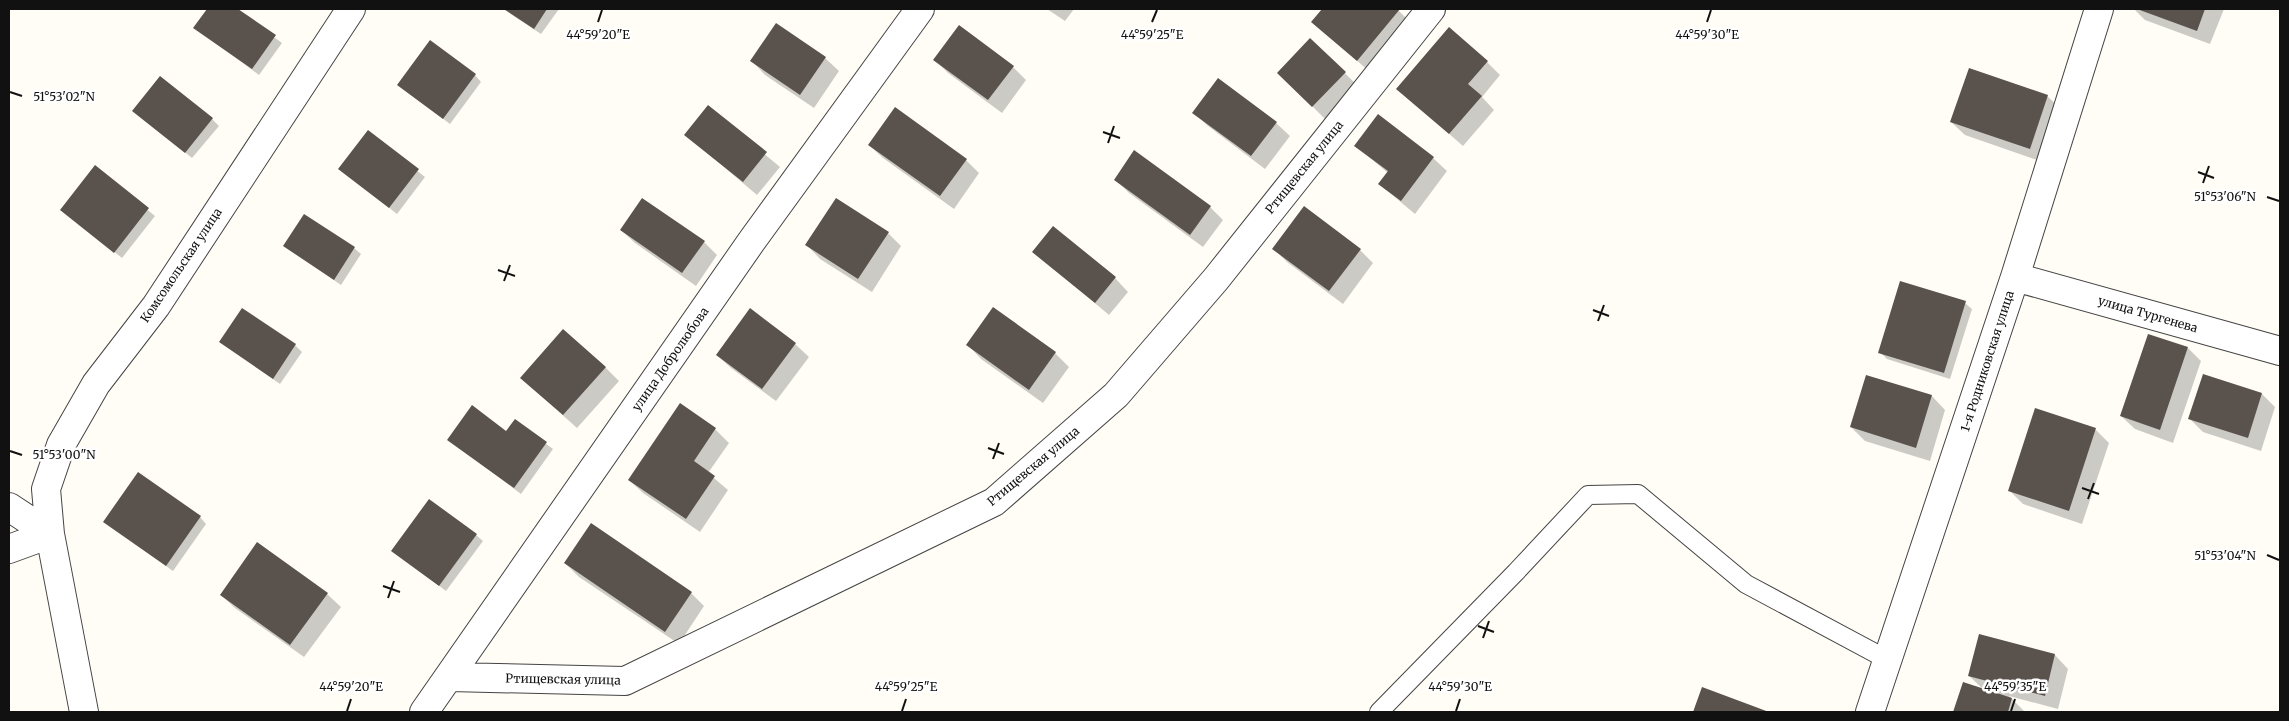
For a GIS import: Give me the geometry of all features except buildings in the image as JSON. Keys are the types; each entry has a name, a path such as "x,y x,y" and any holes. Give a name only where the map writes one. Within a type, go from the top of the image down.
{"street":[{"name":"Комсомольская улица","path":"84,712 50,534 46,489 61,445 96,384 156,306 351,9"},
{"name":"улица Добролюбова","path":"424,712 751,242 920,9"},
{"name":"Ртищевская улица","path":"450,677 625,680 994,502 1116,395 1216,279 1431,9"},
{"name":"1-я Родниковская улица","path":"1870,712 2015,277 2100,9"},
{"name":"улица Тургенева","path":"2015,277 2280,350"},
{"path":"9,507 50,534"},
{"path":"9,549 50,534"}],"lane":[{"path":"1379,712 1516,572 1588,495 1638,494 1746,584 1888,660"}]}
